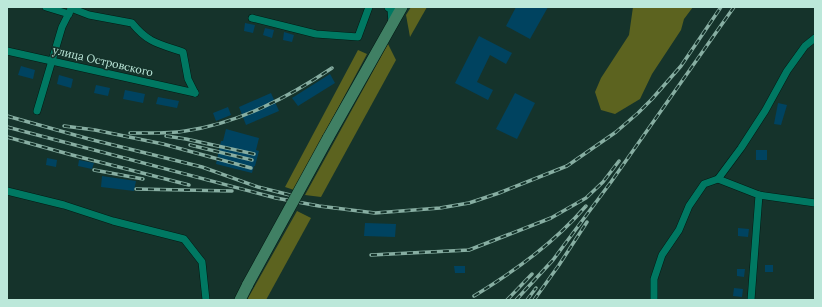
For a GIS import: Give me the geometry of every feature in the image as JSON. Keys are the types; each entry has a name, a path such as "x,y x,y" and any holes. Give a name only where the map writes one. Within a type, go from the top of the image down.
{"main road":[{"path":"240,300 328,138 402,7"}],"street":[{"path":"37,111 62,27 71,10 46,7"},
{"path":"252,18 316,34 358,37 369,7"},
{"path":"389,7 392,9 393,24"},
{"name":"улица Островского","path":"7,51 195,93 188,79 183,52 154,43 141,34 132,23 71,10"},
{"path":"654,300 654,279 662,255 679,230 689,206 704,184 718,179 741,148 765,111 787,71 805,46 815,38"},
{"path":"718,179 759,195 815,203"},
{"path":"7,191 64,204 114,220 184,239 202,262 206,300"},
{"path":"751,300 759,195"}],"green space":[{"path":"411,7 427,7 410,37 406,15"},
{"path":"633,7 693,7 684,19 681,30 652,74 640,99 615,114 601,110 595,92 601,78 629,35"},
{"path":"388,44 396,60 321,197 305,195"},
{"path":"358,50 367,54 294,190 285,187"},
{"path":"297,211 311,218 266,300 247,300"}],"building":[{"path":"516,7 548,7 530,39 506,26"},
{"path":"245,23 255,25 253,33 244,31"},
{"path":"265,28 274,30 272,38 263,35"},
{"path":"284,32 294,35 292,42 283,40"},
{"path":"479,36 512,53 506,64 490,55 477,82 493,90 488,100 455,83"},
{"path":"21,66 35,70 33,79 18,75"},
{"path":"330,74 335,83 298,106 292,98"},
{"path":"59,75 73,79 71,88 57,84"},
{"path":"96,85 110,88 108,96 94,93"},
{"path":"125,90 145,94 143,103 123,99"},
{"path":"271,93 279,111 246,125 239,107"},
{"path":"515,93 535,103 517,139 496,129"},
{"path":"158,97 179,101 177,108 156,104"},
{"path":"778,103 787,105 781,125 774,124"},
{"path":"228,107 231,115 216,121 213,113"},
{"path":"226,129 259,138 256,150 259,151 252,173 216,164 221,141 223,141"},
{"path":"756,150 767,150 767,160 756,160"},
{"path":"47,158 57,160 56,167 46,165"},
{"path":"79,160 94,163 92,169 78,166"},
{"path":"102,176 136,181 134,191 101,187"},
{"path":"365,223 396,224 395,237 364,236"},
{"path":"738,228 749,229 748,237 738,236"},
{"path":"765,265 773,265 773,272 765,272"},
{"path":"454,266 465,266 465,273 455,273"},
{"path":"737,269 745,269 744,277 737,276"},
{"path":"734,288 743,289 742,297 733,296"}],"railway":[{"path":"7,127 276,198 319,206 375,213 440,208 469,203 499,193 567,166 616,132 652,99 681,66 721,7"},
{"path":"516,300 553,260 611,182 734,7"},
{"path":"130,133 178,132 224,122 262,108 298,89 332,68"},
{"path":"7,116 89,139 202,167 258,187 290,195"},
{"path":"64,126 95,130 163,144 251,168"},
{"path":"166,136 254,154"},
{"path":"7,137 189,185"},
{"path":"190,145 252,160"},
{"path":"371,255 469,250 551,218 586,198 603,182 619,161"},
{"path":"94,170 143,179"},
{"path":"136,189 232,191"},
{"path":"474,296 505,276 548,244 586,206"},
{"path":"534,300 587,222"},
{"path":"507,300 532,274"},
{"path":"527,300 536,288"}]}
